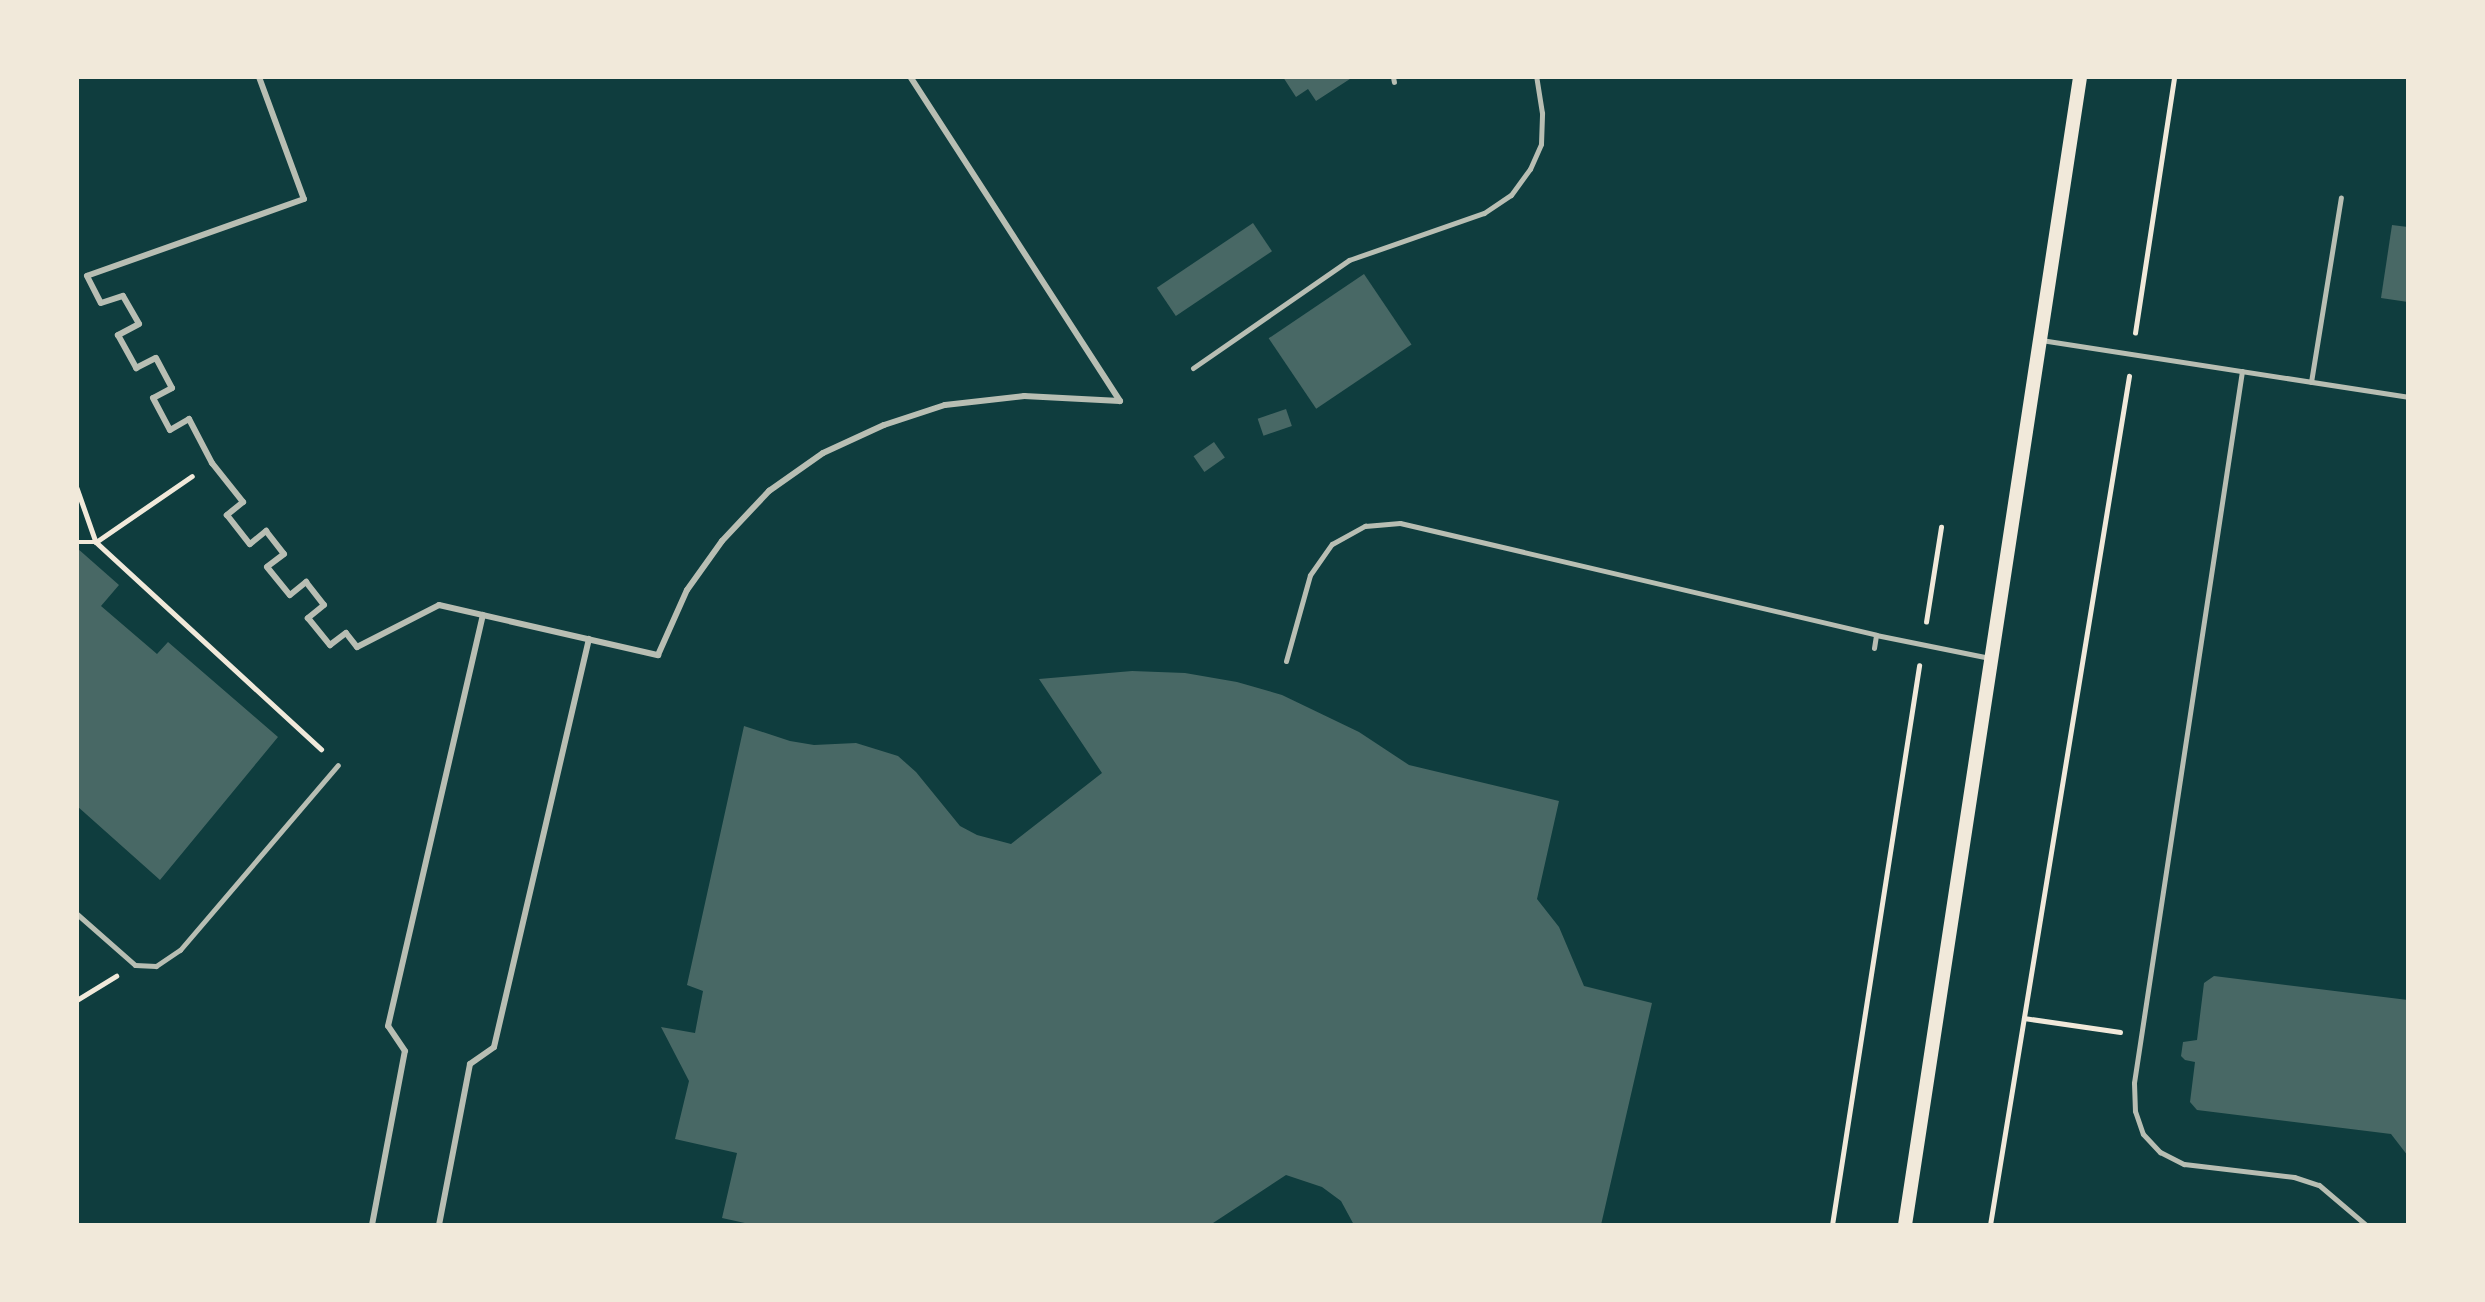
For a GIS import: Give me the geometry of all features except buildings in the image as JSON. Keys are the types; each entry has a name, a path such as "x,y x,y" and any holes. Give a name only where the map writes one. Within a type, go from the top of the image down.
{"main road":[{"path":"1905,1225 2080,77"}],"street":[{"path":"259,77 304,199 87,276 101,303 123,296 138,324 118,335 136,368 156,358 172,388 153,398 170,430 189,419 212,463 243,502 227,515 250,544 266,531 284,554 267,567 290,595 306,582 324,606 308,618 330,645 346,633 357,647 439,605 658,656 687,590 722,541 769,491 823,453 884,425 945,405 1024,396 1120,401 910,77"},
{"path":"372,1225 405,1051 388,1026 482,615"},
{"path":"439,1225 470,1064 494,1047 589,639"}],"lane":[{"path":"1193,368 1349,260 1485,214 1511,195 1531,169 1541,144 1542,113 1536,77"},
{"path":"2311,382 2341,197"},
{"path":"2040,340 2408,397"},
{"path":"2242,371 2134,1083 2134,1111 2143,1133 2160,1152 2184,1164 2294,1177 2319,1185 2366,1225"},
{"path":"1286,661 1310,575 1332,544 1365,526 1400,523 1876,635 1992,659"},
{"path":"1874,648 1876,635"},
{"path":"77,914 135,965 156,966 180,950 338,765"}],"path":[{"path":"1990,1225 2175,77"},
{"path":"77,542 96,542 212,463"},
{"path":"77,488 96,542 338,765"},
{"path":"1832,1225 1941,527"},
{"path":"77,1000 135,965"},
{"path":"2024,1018 2142,1035"}]}
